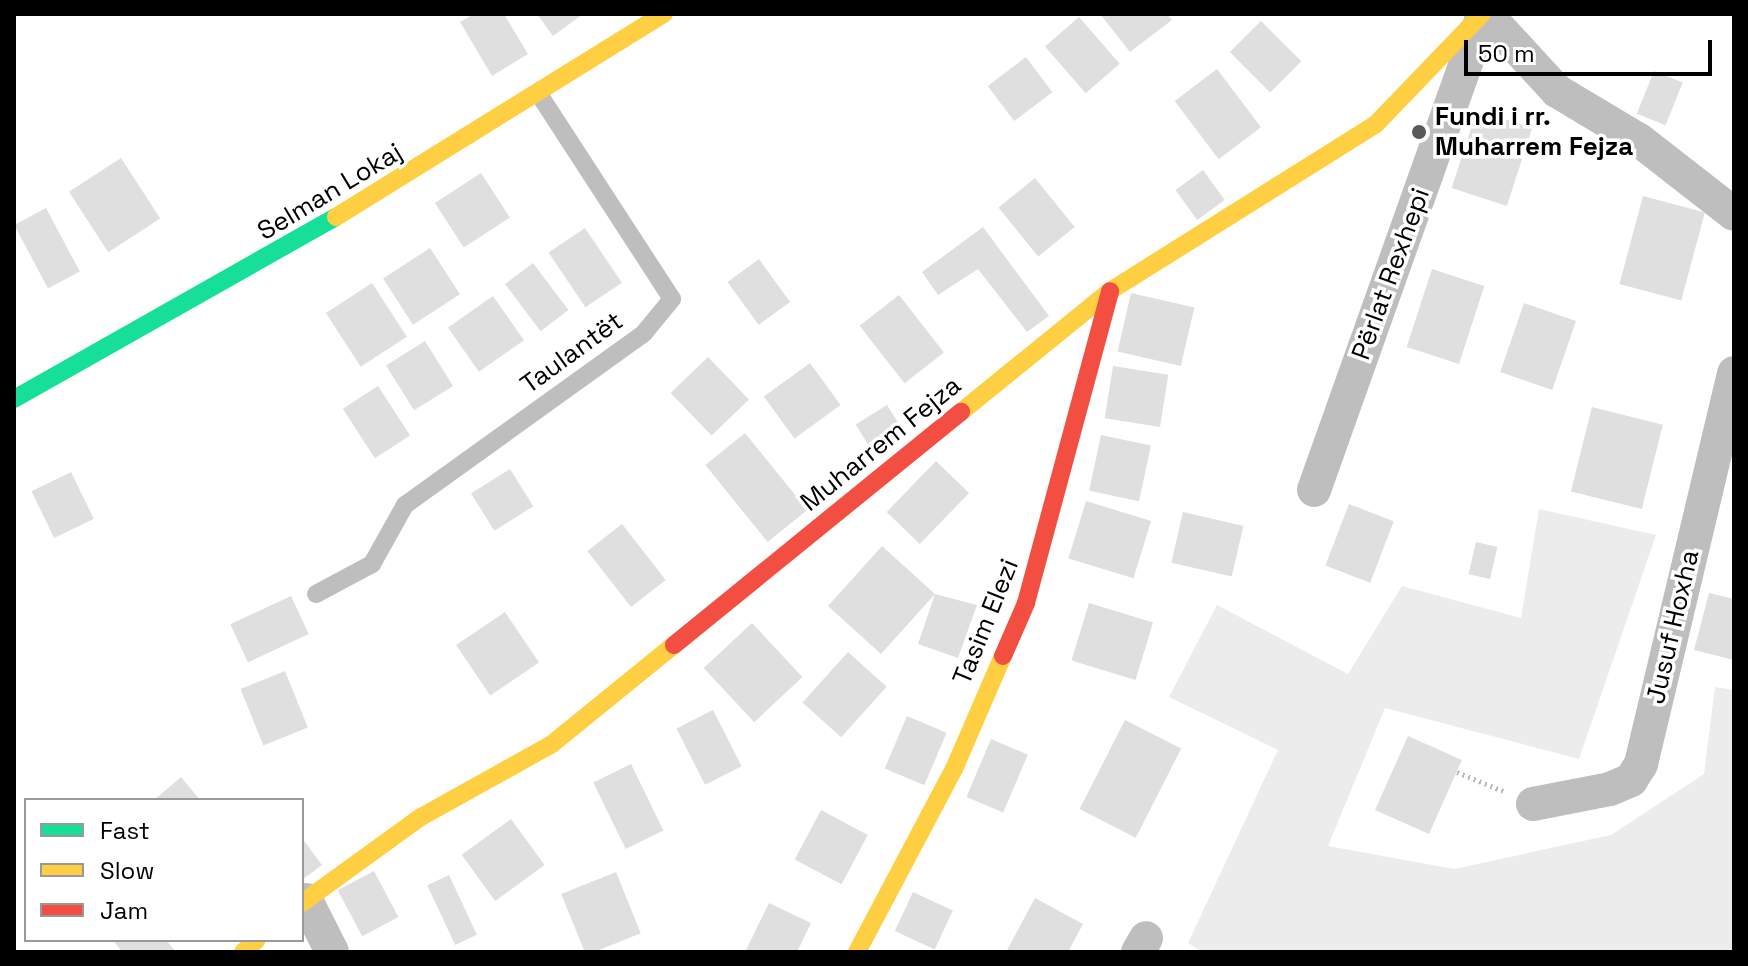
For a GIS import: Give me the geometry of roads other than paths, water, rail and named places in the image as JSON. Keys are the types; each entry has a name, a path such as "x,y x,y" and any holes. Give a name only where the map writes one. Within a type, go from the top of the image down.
{"street":[{"name":"Selman Lokaj","path":"14,399 130,340 540,96 664,14"},
{"path":"1484,14 1557,91 1639,140 1734,214"},
{"name":"Muharrem Fejza","path":"304,901 421,817 552,744 1110,291 1376,124 1484,14"},
{"name":"Përlat Rexhepi","path":"1314,490 1484,14"},
{"name":"Tasim Elezi","path":"857,952 954,769 1026,603 1110,291"},
{"name":"Jusuf Hoxha","path":"1533,804 1610,789 1631,780 1641,764 1734,373"},
{"path":"304,901 332,952"}],"lane":[{"name":"Taulantët","path":"316,594 372,564 405,505 644,333 672,299 540,96"}],"place":[{"name":"Fundi i rr. Muharrem Fejza","path":"1419,132"}]}
